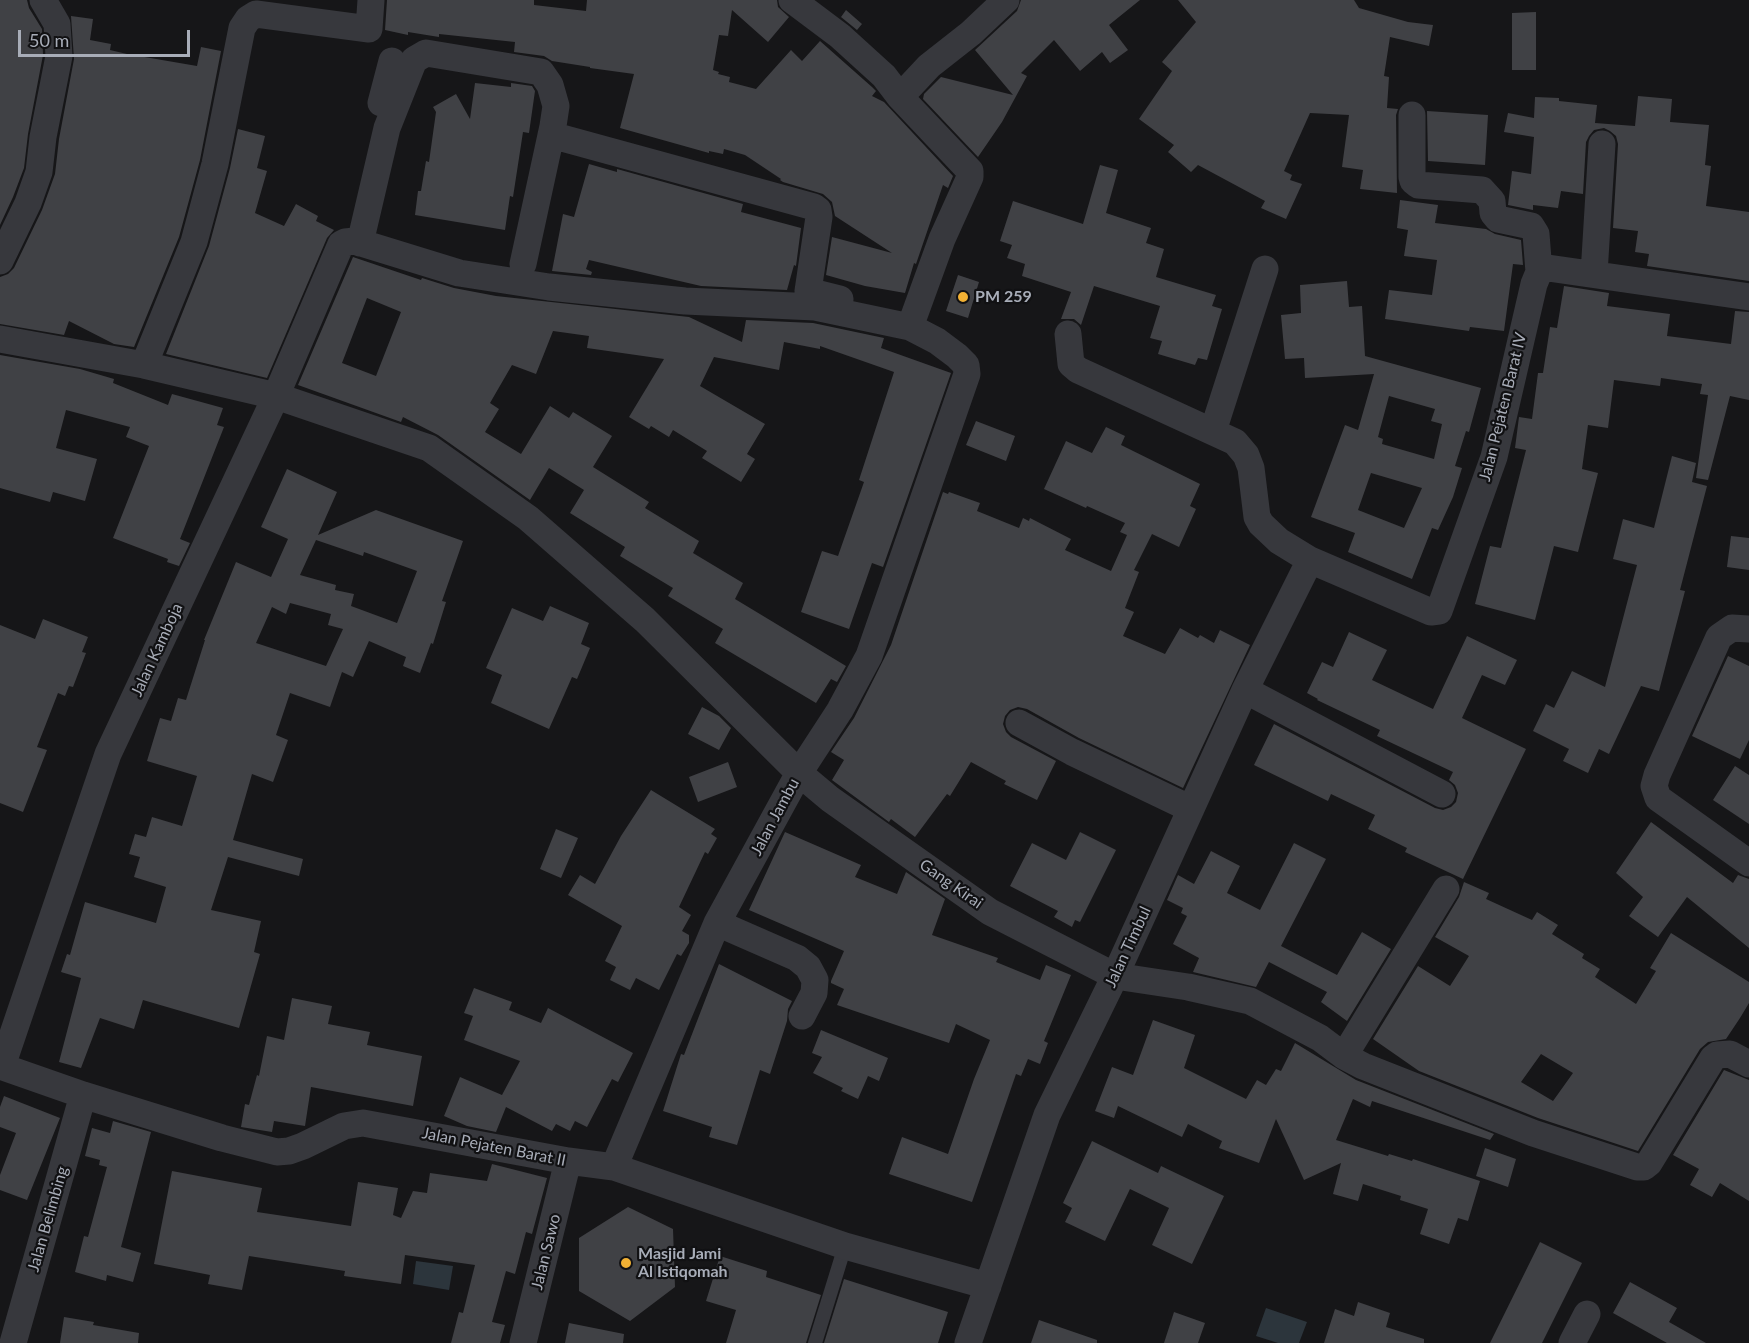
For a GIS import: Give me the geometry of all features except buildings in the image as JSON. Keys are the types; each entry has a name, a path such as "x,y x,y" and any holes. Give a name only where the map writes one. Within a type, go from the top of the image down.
{"street":[{"path":"0,261 28,203 39,172 43,137 59,56 57,24 43,0"},
{"path":"144,365 194,242 215,164 242,28 248,19 256,14 369,29 371,0"},
{"path":"792,0 840,36 884,75 900,97 970,171 970,177 942,239 912,321"},
{"path":"900,97 929,66 971,33 1006,0"},
{"path":"350,243 387,128 414,60 426,53 541,72 550,85 556,106 523,264"},
{"path":"350,243 392,61"},
{"path":"1412,116 1413,181 1418,184 1482,190 1492,201 1493,213 1498,219 1532,226 1536,234 1539,272"},
{"path":"551,135 814,207 818,210 819,217 808,291 912,321 966,365 967,374 869,656 840,710 799,773"},
{"path":"1594,274 1602,144"},
{"path":"350,243 459,273 549,286 685,301 815,307 912,321"},
{"name":"Jalan Kamboja","path":"1,1066 108,754 350,243"},
{"path":"1539,272 1548,268 1749,297"},
{"path":"1213,431 1265,269"},
{"name":"Jalan Pejaten Barat IV","path":"1310,560 1431,612 1439,611 1494,457 1539,272"},
{"path":"1068,334 1071,364 1078,370 1235,442 1246,455 1251,468 1255,506 1261,524 1279,541 1310,560"},
{"name":"Jalan Jambu","path":"0,339 144,365 276,396 429,448 528,518 645,620 799,773 717,923 614,1167"},
{"name":"Jalan Timbul","path":"968,1343 1047,1115 1115,976 1245,690 1310,560"},
{"path":"1749,629 1732,628 1719,637 1653,786 1658,798 1749,863"},
{"path":"1245,690 1442,794"},
{"path":"1019,723 1072,752 1191,809"},
{"name":"Gang Kirai","path":"799,773 844,809 990,912 1115,976 1188,987 1250,1001 1320,1038 1344,1056 1373,1070 1533,1132 1637,1167 1644,1167 1649,1163 1713,1058 1717,1055 1731,1054 1749,1064"},
{"path":"1344,1056 1446,889"},
{"path":"717,923 797,958 808,967 815,980 814,993 802,1016"},
{"name":"Jalan Pejaten Barat II","path":"1,1066 83,1095 222,1138 277,1152 303,1146 344,1126 363,1123 568,1161 614,1167 845,1246 988,1286"},
{"name":"Jalan Belimbing","path":"13,1343 83,1095"},
{"name":"Jalan Sawo","path":"523,1343 568,1161"},
{"path":"1572,1343 1587,1314"}],"lane":[{"path":"815,1343 845,1246"}],"shaded area":[{"path":"416,1261 453,1266 449,1290 413,1284"},
{"path":"1266,1308 1307,1322 1299,1343 1278,1343 1256,1336"}],"place":[{"name":"PM 259","path":"963,297"},
{"name":"Masjid Jami Al Istiqomah","path":"626,1263"}]}
